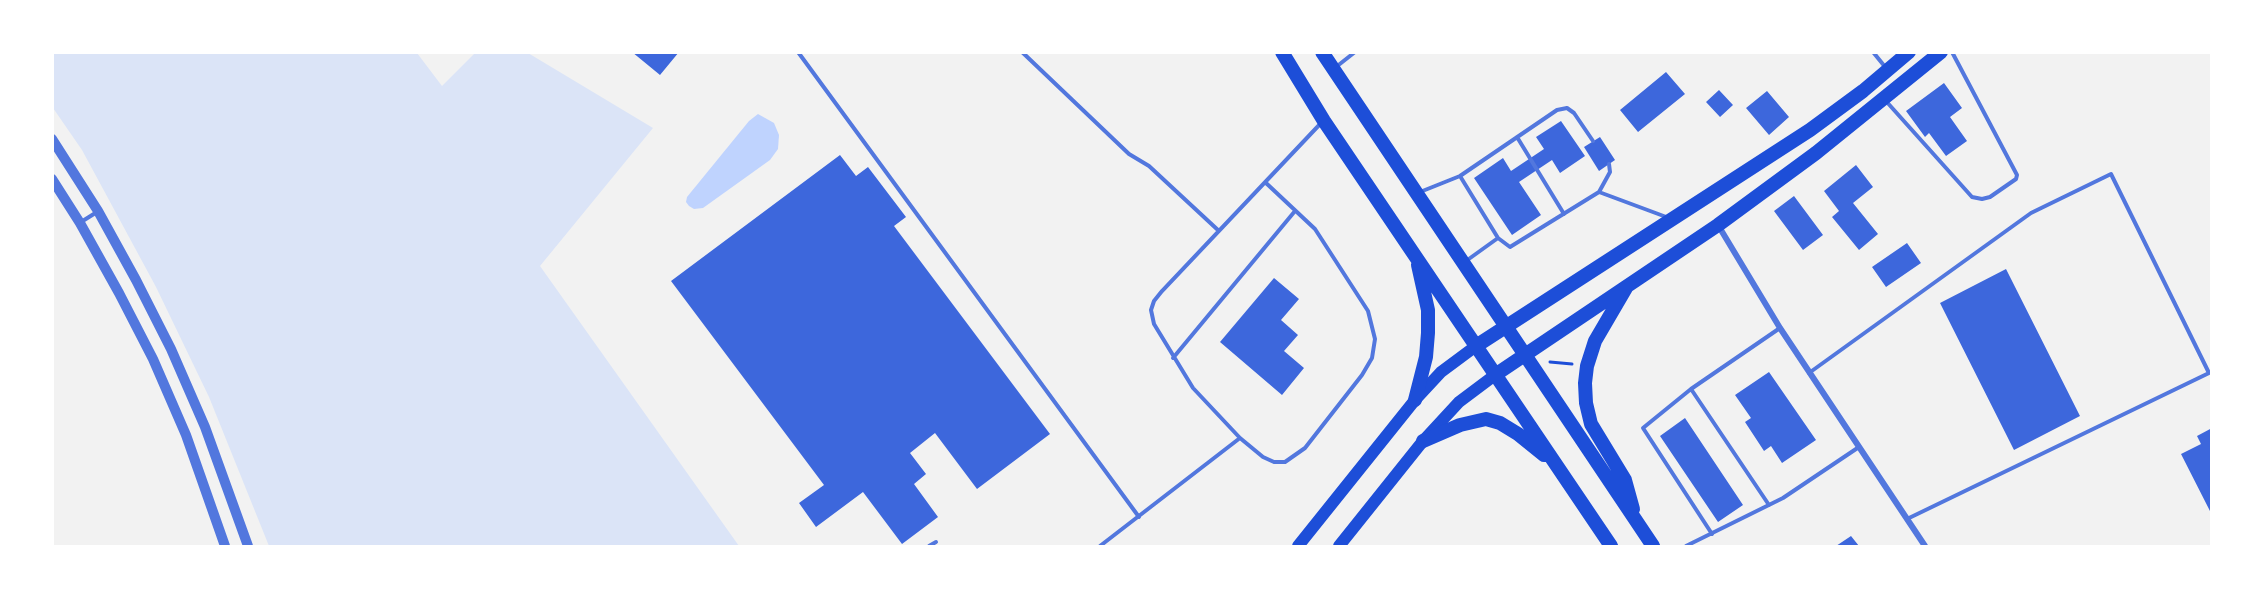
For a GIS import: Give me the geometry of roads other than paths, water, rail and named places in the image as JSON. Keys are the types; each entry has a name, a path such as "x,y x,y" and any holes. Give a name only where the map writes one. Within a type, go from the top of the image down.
{"main road":[{"path":"1282,52 1324,121 1609,545"},
{"path":"1322,52 1653,546"},
{"path":"1298,546 1415,400 1441,372 1506,326 1810,130 1909,52"},
{"path":"1339,546 1423,441 1459,402 1718,225 1885,100 1941,52"},
{"path":"1415,400 1426,357 1428,333 1428,310 1416,257"},
{"path":"1629,285 1595,341 1587,366 1585,383 1586,403 1591,424 1625,480 1636,520"},
{"path":"1423,441 1472,421 1486,419 1500,423 1518,434 1555,463"}],"street":[{"path":"52,139 98,212 171,349 205,427 248,546"},
{"path":"52,179 80,223 153,359 186,435 225,546"},
{"path":"1718,225 1809,373 1925,546"}],"lane":[{"path":"798,52 1139,517"},
{"path":"1022,52 1129,154 1149,166 1219,231"},
{"path":"1333,69 1355,52"},
{"path":"1873,52 1888,70"},
{"path":"1885,100 1972,197 1982,199 1989,197 2016,179 2017,175 1952,52"},
{"path":"1416,193 1460,176 1557,110 1567,108 1574,113 1593,141"},
{"path":"1266,183 1315,229 1368,311 1375,339 1372,358 1355,384 1305,448 1285,462 1274,462 1263,457 1240,438 1190,384 1154,324 1152,310 1154,301 1324,121"},
{"path":"1517,137 1564,214"},
{"path":"1460,176 1498,238 1510,247 1599,192 1610,172 1609,164"},
{"path":"1809,373 2031,213 2111,174 2210,373 1907,519"},
{"path":"1599,192 1671,219"},
{"path":"1173,358 1295,211"},
{"path":"80,223 98,212"},
{"path":"1463,263 1498,238"},
{"path":"1712,534 1643,428 1691,388 1780,328"},
{"path":"1691,388 1769,505"},
{"path":"1100,546 1240,438"},
{"path":"1686,546 1769,505 1858,447"},
{"path":"929,546 936,542"}],"water":[{"path":"758,114 774,123 779,135 778,149 770,160 703,208 694,209 689,206 686,202 687,197 749,121"}]}
